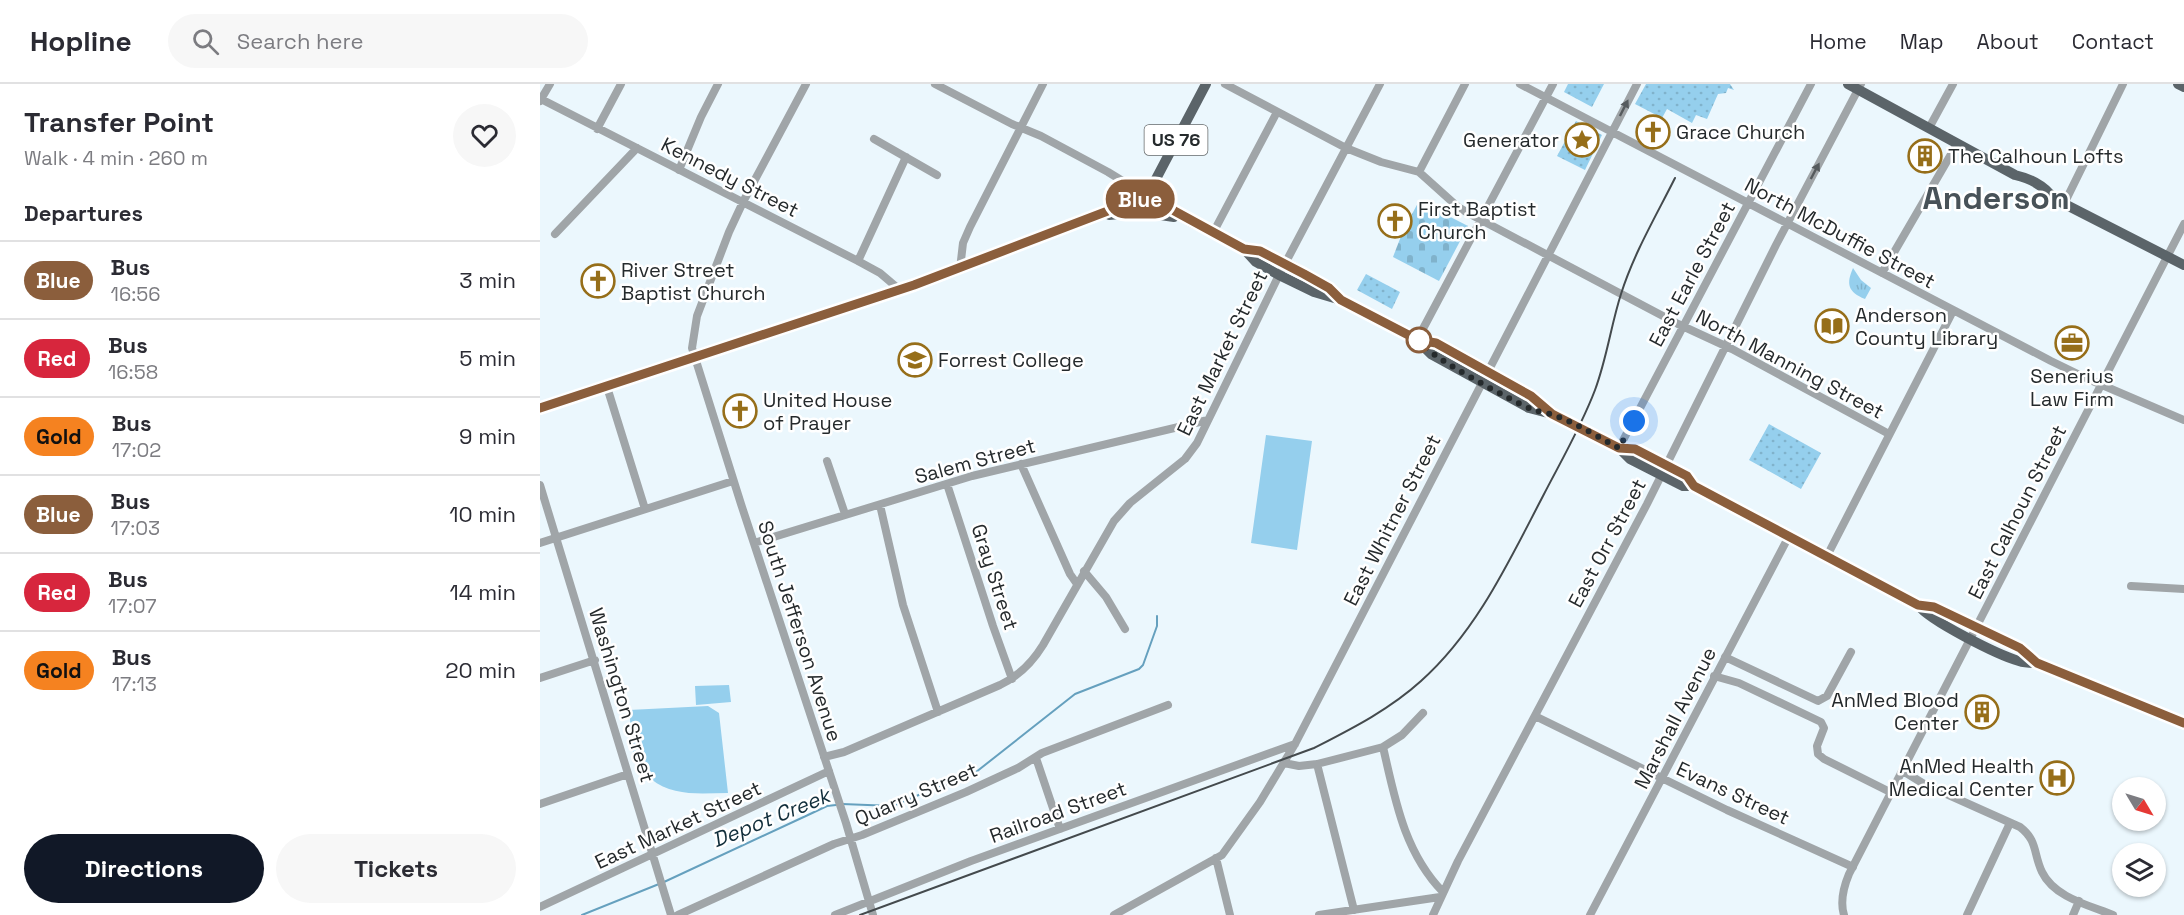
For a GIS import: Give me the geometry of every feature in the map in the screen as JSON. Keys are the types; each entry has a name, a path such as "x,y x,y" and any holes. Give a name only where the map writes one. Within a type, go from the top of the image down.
{"main road":[{"name":"US 76","path":"1147,196 1206,84"},
{"path":"1848,84 1859,87 2015,175 2021,183 2040,193 2050,194 2184,265"},
{"path":"2178,84 2184,87"},
{"path":"540,408 900,290 1147,196 1244,249 1256,262 1279,275 1314,292 1341,300 1418,340 1436,343 1531,396 1552,414"},
{"path":"1094,217 1151,212 1191,222"},
{"path":"1244,249 1260,251 1285,264 1329,288 1341,300"},
{"path":"1418,340 1431,354 1529,408 1552,414 1619,448 1635,449 1664,470 1687,476 1694,486 1918,605 1930,617 1974,633 2016,660 2037,663 2184,723"}],"street":[{"path":"541,100 550,84"},
{"path":"597,129 621,84"},
{"path":"679,170 700,117 718,84"},
{"name":"South Jefferson Avenue","path":"806,84 743,202 697,316 692,340 694,358 840,805 873,915"},
{"path":"935,84 1108,172 1147,196"},
{"path":"960,269 966,235 1043,84"},
{"path":"1225,84 1346,148 1381,162 1419,172 1465,84"},
{"name":"East Market Street","path":"824,758 844,752 1012,679 1037,654 1117,516 1185,459 1197,443 1279,275 1380,84"},
{"name":"North McDuffie Street","path":"1520,84 1953,311 2102,384 2184,420"},
{"path":"1418,340 1553,84"},
{"name":"East Whitner Street","path":"1114,915 1222,855 1254,811 1295,744 1637,84"},
{"name":"East Earle Street","path":"1619,448 1811,84"},
{"path":"1929,128 1953,84"},
{"path":"2065,202 2122,84"},
{"name":"East Orr Street","path":"1433,915 1441,894 1664,470 1859,87"},
{"name":"Kennedy Street","path":"541,100 858,261 880,273 900,290"},
{"path":"1213,233 1277,112"},
{"path":"874,139 937,175"},
{"path":"1882,273 1957,144"},
{"path":"555,234 637,148"},
{"path":"858,261 906,157"},
{"name":"North Manning Street","path":"1419,172 1458,207 1480,220 1889,434"},
{"name":"East Calhoun Street","path":"1844,915 1842,909 1845,884 1853,867 2184,224"},
{"path":"1827,556 1953,311"},
{"path":"607,387 645,509"},
{"name":"Salem Street","path":"754,543 947,484 1021,464 1208,420"},
{"path":"827,461 845,514"},
{"path":"1021,464 1070,574 1077,584"},
{"path":"540,543 733,481"},
{"name":"Washington Street","path":"540,484 671,915"},
{"name":"Gray Street","path":"947,484 1012,679"},
{"path":"880,505 903,605 938,712"},
{"name":"Marshall Avenue","path":"1590,915 1789,536"},
{"path":"1084,571 1106,597 1125,629"},
{"path":"2131,586 2184,589"},
{"path":"1725,657 1818,701 1827,696 1851,652"},
{"path":"540,678 595,660"},
{"path":"1714,676 1739,683 1821,722 1824,728 1817,746 1818,754 1892,793"},
{"name":"Quarry Street","path":"678,915 834,844 966,792 1036,758 1168,705"},
{"path":"1284,763 1299,766 1317,764 1383,747 1402,735 1423,713"},
{"name":"Evans Street","path":"1535,716 1727,810 1853,867"},
{"name":"Railroad Street","path":"835,915 1060,829 1295,744"},
{"path":"1319,915 1441,894 1410,844 1400,817 1383,747"},
{"path":"1036,758 1060,829"},
{"path":"1317,764 1354,910"},
{"name":"East Market Street","path":"540,907 829,771"},
{"path":"1903,771 1924,784 2019,827 2031,837 2042,873 2054,888 2113,915"},
{"path":"540,804 627,774"},
{"path":"1967,915 2010,823"},
{"path":"1216,858 1230,915"},
{"path":"2073,915 2079,901"}],"green space":[{"path":"1568,84 1604,84 1592,107 1564,92"},
{"path":"1646,84 1730,84 1734,90 1728,88 1726,93 1718,94 1707,119 1696,115 1692,123 1667,109 1662,118 1635,104"},
{"path":"1576,121 1602,135 1585,170 1557,156"},
{"path":"1419,201 1468,226 1439,281 1393,257 1403,231"},
{"path":"1853,268 1861,280 1871,288 1865,299 1850,287"},
{"path":"1366,274 1400,292 1392,309 1357,290"},
{"path":"1769,424 1821,453 1801,489 1749,460"},
{"path":"1266,435 1312,441 1297,550 1251,543"},
{"path":"729,685 731,702 696,705 695,686"},
{"path":"708,706 719,713 728,793 678,791 659,785 643,772 634,757 629,710"}],"waterway":[{"name":"Depot Creek","path":"842,804 893,806 971,776 1075,694 1139,669 1143,665 1157,626 1157,616"},
{"name":"Depot Creek","path":"664,882 827,806 836,805"},
{"name":"Depot Creek","path":"582,915 659,884"}],"railway":[{"path":"860,915 1314,748 1383,710 1421,681 1441,661 1475,618 1517,545 1570,444 1599,378 1626,279 1675,178"}],"bus line":[{"name":"Blue","path":"540,408 960,269 1147,196 1244,249 1260,251 1319,282 1341,300 1418,340 1436,343 1531,396 1552,414 1619,448 1635,449 1687,476 1694,486 1918,605 1934,607 2020,648 2037,663 2184,723"}],"place":[{"name":"Grace Church","path":"1653,132"},
{"name":"Generator","path":"1582,140"},
{"name":"The Calhoun Lofts","path":"1925,156"},
{"name":"First Baptist Church","path":"1395,221"},
{"name":"River Street Baptist Church","path":"598,281"},
{"name":"Anderson County Library","path":"1832,326"},
{"name":"Senerius Law Firm","path":"2072,343"},
{"name":"Forrest College","path":"915,360"},
{"name":"United House of Prayer","path":"740,411"},
{"name":"AnMed Blood Center","path":"1982,712"},
{"name":"AnMed Health Medical Center","path":"2057,778"}],"district":[{"name":"Anderson","path":"1996,198"}],"route":[{"path":"1419,340 1431,354 1529,408 1552,414 1619,448 1634,421"}]}
